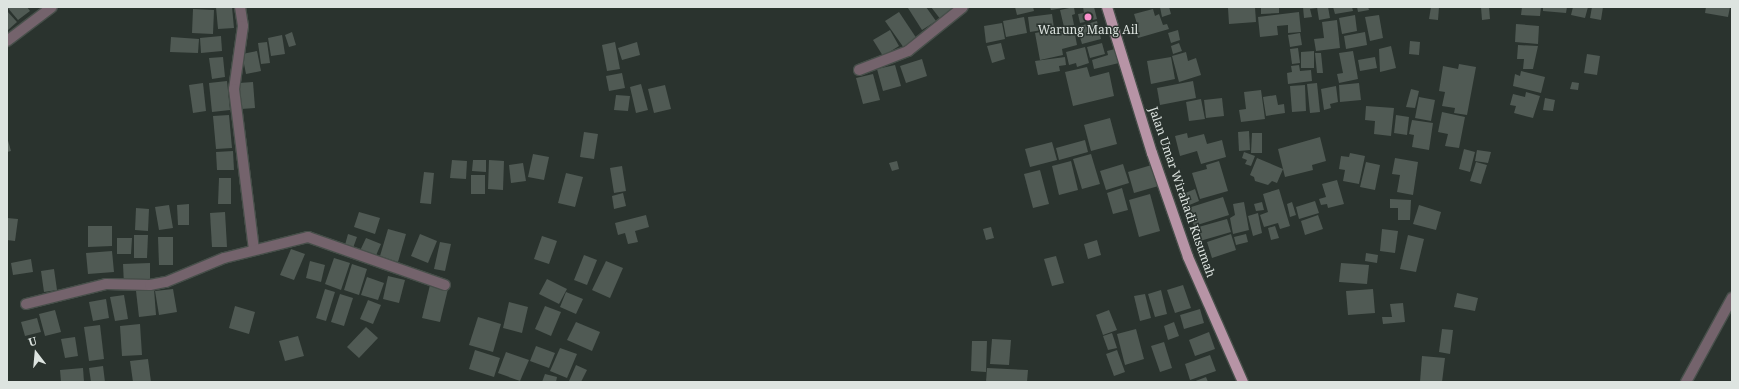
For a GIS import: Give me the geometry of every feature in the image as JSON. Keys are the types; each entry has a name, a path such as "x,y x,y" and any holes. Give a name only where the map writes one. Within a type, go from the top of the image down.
{"main road":[{"name":"Jalan Umar Wirahadi Kusumah","path":"1107,7 1152,153 1188,257 1243,382"}],"street":[{"path":"7,41 52,7"},
{"path":"240,7 243,26 234,89 254,250"},
{"path":"859,70 908,51 963,7"},
{"path":"26,304 106,284 150,285 166,282 224,258 308,236 445,285"},
{"path":"1686,382 1732,298"}],"building":[{"path":"7,7 27,7 30,11 18,20"},
{"path":"216,7 232,7 234,28 218,29"},
{"path":"926,7 936,21 922,30 908,8"},
{"path":"931,7 953,7 955,9 941,20"},
{"path":"1015,7 1033,7 1034,11 1017,15"},
{"path":"1050,7 1063,7 1063,8 1051,10"},
{"path":"1074,7 1075,14 1072,15 1074,25 1064,27 1060,10"},
{"name":"Warung Mang Ail","path":"1083,7 1094,7 1097,19 1080,23 1078,14 1084,13"},
{"path":"1160,7 1169,7 1171,14 1162,17"},
{"path":"1255,7 1256,22 1229,24 1228,8"},
{"path":"1261,7 1279,7 1279,13 1261,14"},
{"path":"1303,7 1317,8 1310,9 1312,17 1304,18"},
{"path":"1317,7 1328,7 1330,18 1319,20"},
{"path":"1333,7 1352,7 1353,11 1335,14"},
{"path":"1357,7 1368,7 1369,10 1358,12"},
{"path":"1431,7 1439,7 1438,20 1429,19"},
{"path":"1481,7 1489,7 1490,19 1482,20"},
{"path":"1522,7 1541,7 1540,16 1521,15"},
{"path":"1543,7 1567,7 1566,13 1543,11"},
{"path":"1573,7 1588,7 1585,18 1571,15"},
{"path":"1592,7 1603,7 1601,20 1590,18"},
{"path":"1706,7 1730,7 1728,17 1705,13"},
{"path":"193,9 214,10 213,34 192,33"},
{"path":"1153,9 1155,16 1159,14 1163,25 1167,24 1169,29 1138,38 1135,28 1138,27 1134,14"},
{"path":"7,11 17,22 8,30 7,29"},
{"path":"899,12 917,39 904,48 885,21"},
{"path":"1299,12 1301,32 1288,33 1288,25 1277,26 1278,35 1260,37 1258,17"},
{"path":"1052,14 1054,28 1030,32 1028,17"},
{"path":"1355,15 1357,31 1342,34 1339,18"},
{"path":"1379,15 1383,38 1370,41 1365,17"},
{"path":"1024,17 1027,33 1006,37 1003,21"},
{"path":"1337,20 1340,48 1316,51 1314,39 1324,38 1322,22"},
{"path":"1097,21 1101,39 1082,44 1077,27"},
{"path":"1002,23 1005,39 986,43 984,26"},
{"path":"1516,24 1539,26 1538,44 1515,42"},
{"path":"1057,29 1058,32 1074,29 1077,45 1062,49 1063,55 1040,60 1035,33"},
{"path":"890,30 899,46 883,56 873,40"},
{"path":"1178,30 1180,40 1171,43 1168,33"},
{"path":"292,32 296,45 289,47 285,35"},
{"path":"1365,32 1367,45 1346,49 1344,36"},
{"path":"1300,33 1302,45 1290,47 1288,35"},
{"path":"282,35 285,54 271,56 268,38"},
{"path":"221,36 222,51 201,53 200,38"},
{"path":"171,37 199,39 198,53 170,52"},
{"path":"1410,41 1420,42 1419,55 1409,54"},
{"path":"267,42 270,63 261,64 258,43"},
{"path":"615,42 620,69 607,71 602,45"},
{"path":"637,42 640,55 622,60 618,48"},
{"path":"1001,43 1005,59 992,63 987,46"},
{"path":"1102,43 1105,54 1090,58 1087,47"},
{"path":"1179,43 1182,51 1173,54 1171,46"},
{"path":"1518,45 1538,46 1533,69 1523,69 1524,59 1517,59"},
{"path":"1391,46 1396,68 1380,72 1379,49"},
{"path":"1085,47 1089,63 1077,67 1076,63 1069,65 1066,52"},
{"path":"1298,48 1300,63 1292,64 1290,49"},
{"path":"1115,49 1119,63 1094,69 1092,60 1108,55 1107,51"},
{"path":"257,51 261,71 246,74 242,54"},
{"path":"1314,51 1314,68 1301,68 1301,52"},
{"path":"1353,51 1358,79 1339,83 1337,74 1343,73 1339,53"},
{"path":"1186,52 1188,61 1196,58 1201,75 1179,82 1172,56"},
{"path":"1315,53 1321,53 1323,73 1317,73"},
{"path":"1587,54 1600,56 1597,75 1584,73"},
{"path":"223,57 225,77 212,79 209,58"},
{"path":"1065,57 1066,65 1059,66 1060,71 1038,75 1035,61"},
{"path":"1171,57 1175,79 1151,84 1147,61"},
{"path":"1375,57 1377,68 1360,71 1358,60"},
{"path":"922,59 927,76 906,83 900,66"},
{"path":"1459,64 1476,67 1467,115 1454,113 1455,108 1442,106 1445,92 1439,91 1443,66 1458,69"},
{"path":"895,65 901,86 883,91 877,69"},
{"path":"1299,65 1300,71 1311,70 1312,81 1288,84 1287,73 1292,72 1291,66"},
{"path":"1087,67 1090,77 1109,72 1114,96 1073,106 1065,72"},
{"path":"1521,71 1545,77 1541,93 1513,86 1515,74 1520,76"},
{"path":"622,73 625,88 609,91 606,76"},
{"path":"873,74 880,100 863,104 856,78"},
{"path":"227,81 230,110 212,112 209,83"},
{"path":"1193,81 1196,98 1160,105 1157,88"},
{"path":"253,82 255,108 241,109 239,83"},
{"path":"1572,82 1579,83 1578,90 1570,89"},
{"path":"203,83 206,111 193,113 189,85"},
{"path":"1317,83 1320,112 1310,113 1307,84"},
{"path":"1359,83 1361,100 1340,102 1339,85"},
{"path":"641,84 648,110 636,113 630,87"},
{"path":"665,85 671,109 654,113 648,89"},
{"path":"1305,85 1306,111 1292,112 1290,86"},
{"path":"1336,86 1338,102 1330,104 1331,108 1324,110 1321,89"},
{"path":"1411,89 1419,91 1415,108 1406,107"},
{"path":"1261,90 1265,119 1241,122 1239,110 1246,109 1244,92"},
{"path":"1526,92 1540,96 1533,118 1514,113 1516,106 1510,105 1513,94 1525,97"},
{"path":"616,95 630,96 628,111 614,110"},
{"path":"1276,95 1278,105 1284,104 1285,113 1266,116 1263,97"},
{"path":"1419,97 1435,100 1431,121 1415,118"},
{"path":"1222,98 1224,116 1206,118 1204,100"},
{"path":"1545,98 1555,100 1553,111 1543,110"},
{"path":"1201,99 1205,119 1189,121 1186,102"},
{"path":"1366,106 1394,108 1391,136 1374,134 1375,121 1365,120"},
{"path":"1442,112 1465,117 1459,148 1445,146 1448,134 1438,132"},
{"path":"229,115 232,148 216,149 213,116"},
{"path":"1396,115 1409,117 1407,135 1394,133"},
{"path":"1110,118 1117,144 1091,151 1084,125"},
{"path":"1412,120 1433,123 1429,150 1412,147 1414,135 1409,134"},
{"path":"1249,131 1250,150 1239,151 1238,132"},
{"path":"584,132 598,134 594,159 580,157"},
{"path":"1187,133 1188,138 1204,134 1207,144 1222,140 1226,157 1201,164 1197,151 1180,156 1175,136"},
{"path":"1252,133 1262,133 1262,153 1251,153"},
{"path":"7,137 11,151 7,152"},
{"path":"1320,137 1326,161 1312,165 1313,170 1285,177 1278,149"},
{"path":"1085,140 1088,152 1059,160 1056,148"},
{"path":"1052,142 1057,160 1030,167 1025,149"},
{"path":"1464,149 1475,152 1470,172 1459,169"},
{"path":"1477,150 1491,152 1488,163 1475,161"},
{"path":"233,151 234,170 217,170 216,152"},
{"path":"1244,152 1255,156 1251,166 1245,164 1247,160 1242,158"},
{"path":"1350,153 1365,156 1359,184 1343,181 1345,170 1339,169 1341,156 1349,157"},
{"path":"533,154 549,157 544,180 528,177"},
{"path":"1091,154 1100,184 1082,189 1073,159"},
{"path":"1257,158 1283,169 1277,183 1272,181 1268,185 1255,181 1254,177 1250,175"},
{"path":"1395,158 1418,162 1413,195 1397,192 1400,175 1392,174"},
{"path":"452,160 467,161 466,179 450,178"},
{"path":"473,160 486,160 486,172 472,171"},
{"path":"489,160 504,161 503,190 488,189"},
{"path":"897,161 899,169 892,171 889,163"},
{"path":"1071,161 1078,190 1059,195 1052,166"},
{"path":"1219,161 1228,191 1200,199 1192,173 1207,169 1206,165"},
{"path":"1366,162 1380,165 1375,190 1360,187"},
{"path":"1476,162 1487,165 1481,184 1470,181"},
{"path":"523,163 526,181 511,183 509,165"},
{"path":"1123,164 1129,183 1106,190 1100,171"},
{"path":"1155,164 1162,185 1134,193 1128,172"},
{"path":"622,166 626,191 614,193 610,168"},
{"path":"1040,170 1049,204 1033,208 1024,174"},
{"path":"424,172 434,173 431,204 420,203"},
{"path":"566,173 583,177 575,207 558,203"},
{"path":"471,175 485,175 485,194 471,194"},
{"path":"219,178 231,178 231,204 218,204"},
{"path":"1337,180 1344,204 1328,208 1327,204 1321,205 1319,199 1326,197 1322,184"},
{"path":"1122,188 1128,210 1113,214 1107,193"},
{"path":"1195,189 1199,201 1187,206 1183,194"},
{"path":"1279,189 1290,226 1280,229 1278,223 1264,227 1260,215 1268,212 1263,194"},
{"path":"623,193 626,206 614,209 612,196"},
{"path":"1150,194 1160,231 1139,237 1129,200"},
{"path":"1223,197 1229,215 1194,226 1188,208"},
{"path":"1390,199 1411,200 1410,220 1398,220 1398,208 1390,208"},
{"path":"1315,201 1319,213 1299,219 1296,207"},
{"path":"1244,202 1249,230 1233,234 1230,218 1235,215 1233,204"},
{"path":"1262,202 1264,210 1256,211 1254,204"},
{"path":"1292,202 1296,215 1290,217 1287,204"},
{"path":"189,204 189,225 178,225 177,205"},
{"path":"169,205 173,228 159,230 155,207"},
{"path":"1419,205 1441,212 1436,230 1413,224"},
{"path":"136,208 149,209 148,231 135,230"},
{"path":"225,212 227,247 212,247 210,213"},
{"path":"359,212 380,218 375,234 354,227"},
{"path":"1258,213 1262,233 1253,236 1248,216"},
{"path":"646,215 649,227 635,231 638,242 628,244 625,233 618,235 615,223"},
{"path":"1318,215 1323,229 1305,235 1301,221"},
{"path":"7,218 18,219 15,241 7,240"},
{"path":"1227,219 1231,232 1200,241 1195,228"},
{"path":"88,226 112,226 112,246 88,247"},
{"path":"1275,226 1279,238 1271,240 1268,228"},
{"path":"991,227 994,238 986,240 983,229"},
{"path":"388,229 406,234 398,262 380,256"},
{"path":"1382,229 1398,231 1395,253 1380,251"},
{"path":"348,234 357,237 353,248 345,245"},
{"path":"420,234 437,241 428,263 411,256"},
{"path":"1231,234 1236,250 1212,258 1207,242"},
{"path":"1246,234 1248,242 1236,245 1234,237"},
{"path":"134,235 148,235 147,258 134,258"},
{"path":"1408,235 1424,239 1416,272 1400,269"},
{"path":"542,236 557,241 549,264 534,259"},
{"path":"158,237 173,237 173,265 159,265"},
{"path":"117,238 132,238 131,254 117,254"},
{"path":"366,238 381,244 374,260 359,253"},
{"path":"1097,240 1101,255 1088,259 1084,244"},
{"path":"440,242 451,244 445,271 434,269"},
{"path":"291,249 305,254 294,280 280,275"},
{"path":"112,251 114,272 88,274 86,253"},
{"path":"1366,253 1378,255 1377,263 1365,261"},
{"path":"584,255 597,260 587,285 574,280"},
{"path":"1056,256 1064,283 1052,286 1044,259"},
{"path":"334,258 350,263 341,290 325,284"},
{"path":"31,259 33,272 13,275 11,263"},
{"path":"310,261 325,265 321,282 306,278"},
{"path":"606,261 623,268 610,298 592,290"},
{"path":"150,263 150,284 124,285 123,264"},
{"path":"1341,263 1369,265 1367,284 1339,282"},
{"path":"352,264 367,269 359,295 344,290"},
{"path":"54,269 57,290 44,292 41,271"},
{"path":"388,276 405,280 399,303 383,299"},
{"path":"367,277 384,283 378,300 361,295"},
{"path":"547,279 567,289 559,304 539,294"},
{"path":"430,285 448,289 440,322 422,318"},
{"path":"1183,285 1191,308 1175,313 1167,290"},
{"path":"154,289 156,315 139,317 136,291"},
{"path":"173,289 177,312 159,315 155,291"},
{"path":"325,289 335,292 326,321 316,318"},
{"path":"1373,289 1375,313 1348,315 1346,291"},
{"path":"1161,290 1167,314 1155,317 1148,294"},
{"path":"566,292 583,299 576,314 560,307"},
{"path":"1457,293 1478,298 1475,311 1454,307"},
{"path":"340,294 353,298 344,326 331,322"},
{"path":"1145,294 1151,318 1140,321 1134,296"},
{"path":"124,295 128,319 115,321 110,297"},
{"path":"106,299 109,318 93,321 89,302"},
{"path":"368,300 381,305 373,324 360,319"},
{"path":"509,302 528,307 522,333 503,328"},
{"path":"1403,303 1405,322 1383,324 1382,317 1392,317 1390,304"},
{"path":"235,306 255,312 249,334 229,328"},
{"path":"545,306 561,312 551,336 535,329"},
{"path":"1200,309 1204,323 1184,329 1180,315"},
{"path":"55,310 61,332 45,336 39,314"},
{"path":"1109,310 1117,330 1103,335 1096,315"},
{"path":"478,317 501,324 493,352 469,345"},
{"path":"37,318 41,332 25,336 21,322"},
{"path":"576,322 600,332 592,351 567,340"},
{"path":"1174,322 1179,336 1168,340 1164,326"},
{"path":"140,324 142,355 122,356 120,326"},
{"path":"100,325 104,359 89,361 84,327"},
{"path":"366,327 378,338 359,358 347,347"},
{"path":"1136,329 1144,359 1125,365 1117,334"},
{"path":"1442,329 1453,330 1450,354 1439,352"},
{"path":"1209,332 1215,349 1195,356 1189,340"},
{"path":"1112,333 1117,348 1108,350 1103,336"},
{"path":"298,336 304,356 285,361 279,341"},
{"path":"75,337 78,356 65,358 61,339"},
{"path":"992,339 1011,340 1009,365 990,364"},
{"path":"972,341 987,341 986,372 971,371"},
{"path":"1164,342 1172,368 1160,372 1151,346"},
{"path":"536,346 555,353 549,368 530,361"},
{"path":"560,348 577,354 567,378 550,371"},
{"path":"475,350 500,358 494,377 469,369"},
{"path":"1117,350 1125,372 1114,376 1106,354"},
{"path":"506,352 529,360 520,381 498,373"},
{"path":"1210,355 1216,371 1190,380 1185,364"},
{"path":"1422,356 1445,358 1442,382 1420,382"},
{"path":"148,359 151,382 133,382 130,361"},
{"path":"576,365 587,370 581,382 569,381"},
{"path":"103,366 105,382 91,382 89,368"},
{"path":"83,368 84,382 61,382 60,370"},
{"path":"987,368 1028,370 1027,382 986,382"},
{"path":"545,374 557,377 556,382 542,382"},
{"path":"1206,377 1208,382 1193,382"}],"place":[{"name":"Warung Mang Ail","path":"1088,17"}]}
